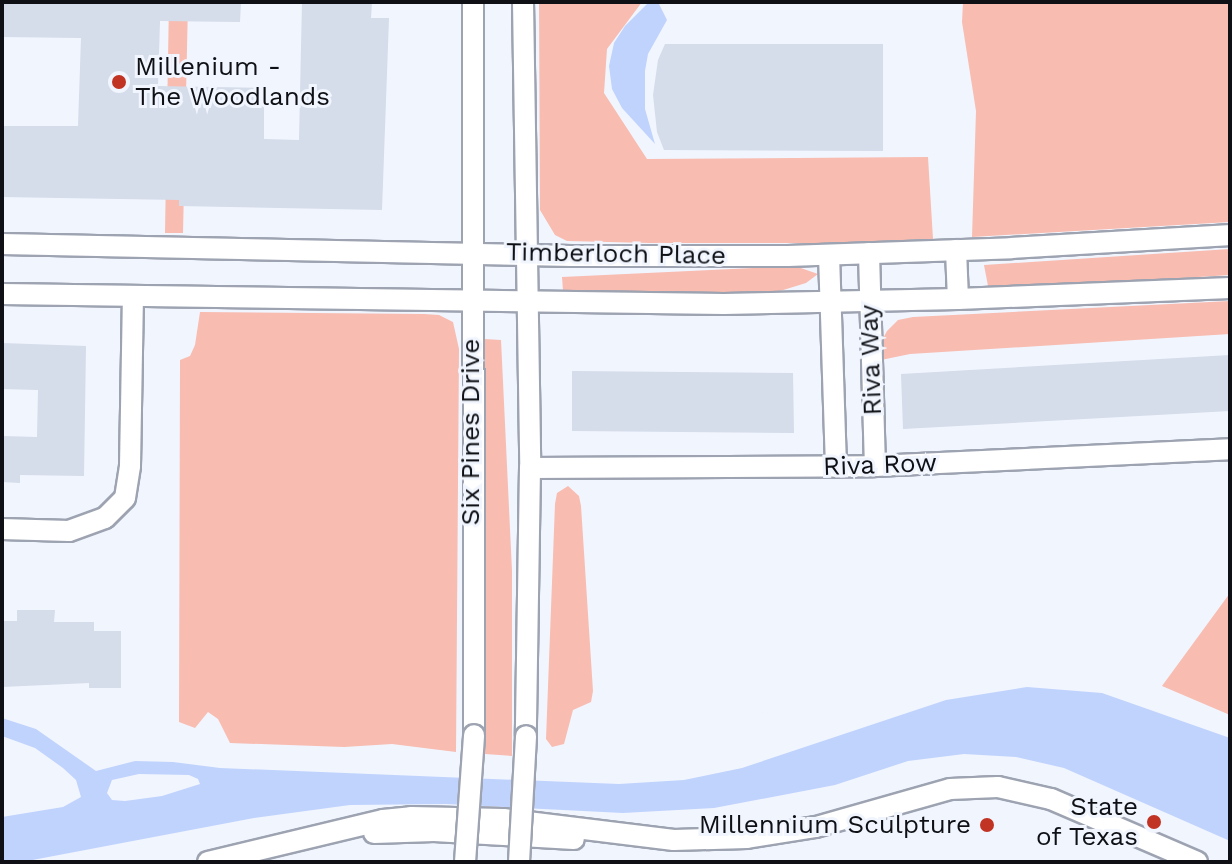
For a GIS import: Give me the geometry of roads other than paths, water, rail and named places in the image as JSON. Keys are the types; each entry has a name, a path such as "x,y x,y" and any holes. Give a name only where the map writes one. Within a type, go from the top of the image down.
{"street":[{"name":"Six Pines Drive","path":"465,862 474,735 470,298 473,2"},
{"path":"519,862 526,736 530,468 523,2"},
{"name":"Timberloch Place","path":"2,244 526,254 829,255 1230,235"},
{"path":"956,250 958,299"},
{"name":"Riva Way","path":"869,253 875,466"},
{"name":"Riva Way","path":"829,255 836,467"},
{"name":"Timberloch Place","path":"2,294 470,298 724,304 1230,288"},
{"path":"2,529 69,531 105,518 125,498 130,466 133,297"},
{"name":"Riva Row","path":"530,468 875,466 1230,449"},
{"path":"208,862 330,836 383,820 434,817 541,822 674,840 788,833 950,789 998,787 1051,799 1197,862"}],"water":[{"path":"649,2 658,2 667,20 648,54 645,71 645,109 655,144 622,108 612,89 609,66 614,43 625,26"},
{"path":"1027,687 1102,693 1230,738 1230,841 1064,768 1016,757 964,754 908,761 835,785 714,808 623,813 446,804 350,805 254,818 22,862 2,862 2,817 63,807 81,797 76,780 63,768 35,748 2,736 2,718 36,729 96,771 135,761 220,768 619,784 684,780 742,768 946,700","holes":["139,774 189,775 198,779 200,784 162,796 125,801 112,800 107,793 112,780"]}],"place":[{"name":"Millenium - The Woodlands","path":"119,82"},
{"name":"State of Texas","path":"1154,822"},
{"name":"Millennium Sculpture","path":"987,825"}]}
